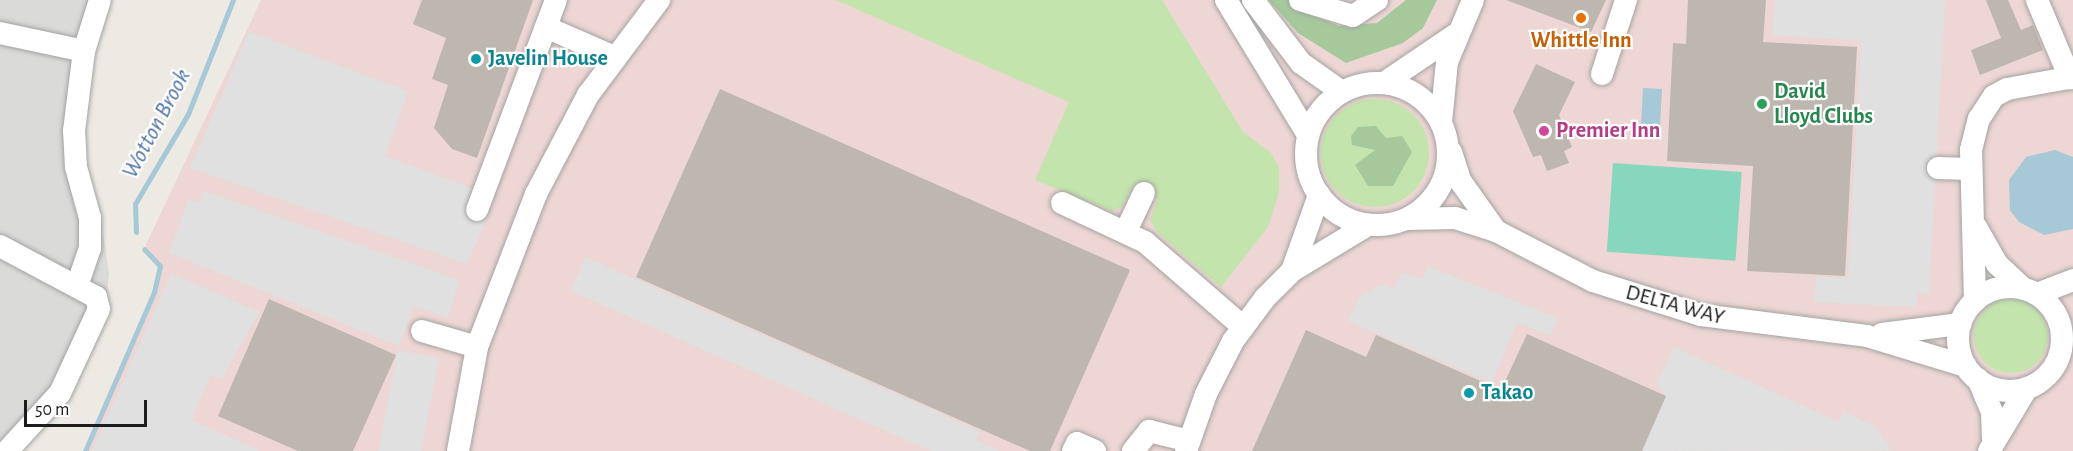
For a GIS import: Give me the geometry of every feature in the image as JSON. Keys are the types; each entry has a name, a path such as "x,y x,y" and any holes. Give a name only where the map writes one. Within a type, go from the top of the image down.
{"street":[{"path":"77,286 90,248 90,218 76,167 74,131 84,51 100,0"},
{"path":"477,210 548,28 556,0"},
{"path":"458,451 477,347 536,194 614,57 659,0"},
{"path":"1226,0 1308,135"},
{"path":"1252,0 1301,63 1342,92"},
{"path":"1300,0 1353,16 1377,0"},
{"path":"1349,0 1365,0"},
{"path":"1441,122 1455,35 1473,0"},
{"path":"1602,74 1626,0"},
{"path":"1975,301 1976,227 1970,169 1974,133 1994,96 2072,78 2037,0"},
{"path":"548,28 614,57"},
{"path":"0,33 84,51"},
{"path":"1368,225 1332,210 1319,195 1310,177 1308,135 1316,118 1342,92 1384,83 1455,35"},
{"path":"1133,451 1149,431 1187,446 1206,394 1243,327 1292,271 1368,225 1407,219 1440,189 1448,145 1441,122 1427,103 1384,83"},
{"name":"DELTA WAY","path":"1448,145 1461,182 1496,231"},
{"path":"1938,168 1970,169"},
{"path":"1126,231 1143,193"},
{"path":"1292,271 1319,195"},
{"path":"1062,203 1126,231 1243,327"},
{"name":"DELTA WAY","path":"1407,219 1455,218 1496,231 1555,265 1670,306 1776,326 1867,336 1972,373"},
{"path":"1976,227 1997,264 2056,314 2060,355"},
{"path":"0,246 96,297 99,309 60,393 6,451"},
{"path":"1991,446 1992,412 1960,353 1960,324 1975,301 1989,291 2030,292 2073,280"},
{"path":"1972,373 1993,388 2027,388 2042,380 2060,355 2073,310"},
{"name":"DELTA WAY","path":"1867,336 1960,324"},
{"path":"422,331 477,347"},
{"path":"1991,446 2027,388"},
{"path":"1073,451 1077,443 1095,451"}],"shaded area":[{"path":"0,0 109,0 97,27 80,130 83,175 101,219 109,273 105,310 65,394 0,451"},
{"path":"261,0 2073,0 2073,451 85,451 154,292 160,266 144,249"},
{"path":"1775,0 1945,0 1929,294 1917,293 1917,307 1814,302 1816,277 1848,278 1861,41 1772,35"},
{"path":"249,32 408,91 385,156 496,197 467,264 190,168"},
{"path":"204,191 459,280 448,318 414,306 399,346 169,253 189,199 199,203"},
{"path":"585,257 980,431 975,440 1000,451 931,451 571,291"},
{"path":"1428,266 1558,318 1550,336 1517,322 1492,383 1348,321 1360,296 1382,284 1394,289 1402,272 1422,279"},
{"path":"171,273 259,312 222,379 211,375 191,420 261,451 92,451"},
{"path":"1674,347 1839,422 1843,411 1877,428 1892,450 1642,451 1666,396 1657,383"},
{"path":"398,350 439,358 421,451 378,451"}],"green space":[{"path":"836,0 1162,0 1243,132 1271,153 1279,168 1279,192 1268,227 1221,287 1157,232 1150,220 1158,199 1134,185 1122,207 1112,211 1035,180 1069,102"},
{"path":"1269,0 1291,0 1302,11 1339,26 1377,23 1406,0 1437,0 1423,28 1403,43 1346,63 1298,33"},
{"path":"1375,99 1396,103 1413,115 1425,132 1429,153 1425,174 1413,191 1396,203 1375,207 1354,203 1337,191 1325,174 1321,153 1325,132 1337,115 1354,103"},
{"path":"1376,126 1386,138 1402,136 1412,152 1393,186 1368,186 1355,165 1375,150 1352,145 1351,136 1358,127"},
{"path":"1613,163 1742,172 1735,261 1607,252"},
{"path":"2011,299 2025,302 2037,310 2045,322 2048,336 2045,350 2037,362 2025,370 2011,373 1997,370 1985,362 1977,350 1974,336 1977,322 1985,310 1997,302"}],"water":[{"path":"1643,88 1662,89 1659,138 1640,137"},
{"path":"2055,150 2073,157 2073,229 2044,235 2019,222 2010,210 2009,180 2026,157"}],"building":[{"name":"Javelin House","path":"422,0 533,0 477,158 452,149 434,128 448,85 432,79 446,38 413,24"},
{"name":"Whittle Inn","path":"1506,0 1606,0 1591,32"},
{"name":"David Lloyd Clubs","path":"1688,0 1766,0 1763,42 1857,47 1845,276 1747,271 1753,166 1667,161 1673,43 1686,44"},
{"path":"1986,0 2008,0 2021,30 2033,25 2043,50 1980,75 1971,50 2001,38"},
{"name":"Premier Inn","path":"1536,64 1575,82 1559,115 1572,147 1564,151 1569,163 1547,171 1541,155 1533,157 1513,111"},
{"path":"720,89 1130,270 1050,451 1030,451 636,277"},
{"path":"269,299 396,355 353,451 298,451 218,416"},
{"name":"Takao","path":"1306,330 1366,357 1376,335 1501,390 1527,334 1666,396 1642,451 1252,451"}],"waterway":[{"name":"Wotton Brook","path":"136,232 135,204 188,114 233,0"},
{"name":"Wotton Brook","path":"85,451 154,292 160,266 144,249"}],"place":[{"name":"Whittle Inn","path":"1581,18"},
{"name":"Javelin House","path":"476,59"},
{"name":"David Lloyd Clubs","path":"1762,104"},
{"name":"Premier Inn","path":"1544,131"},
{"name":"Takao","path":"1469,393"}]}
